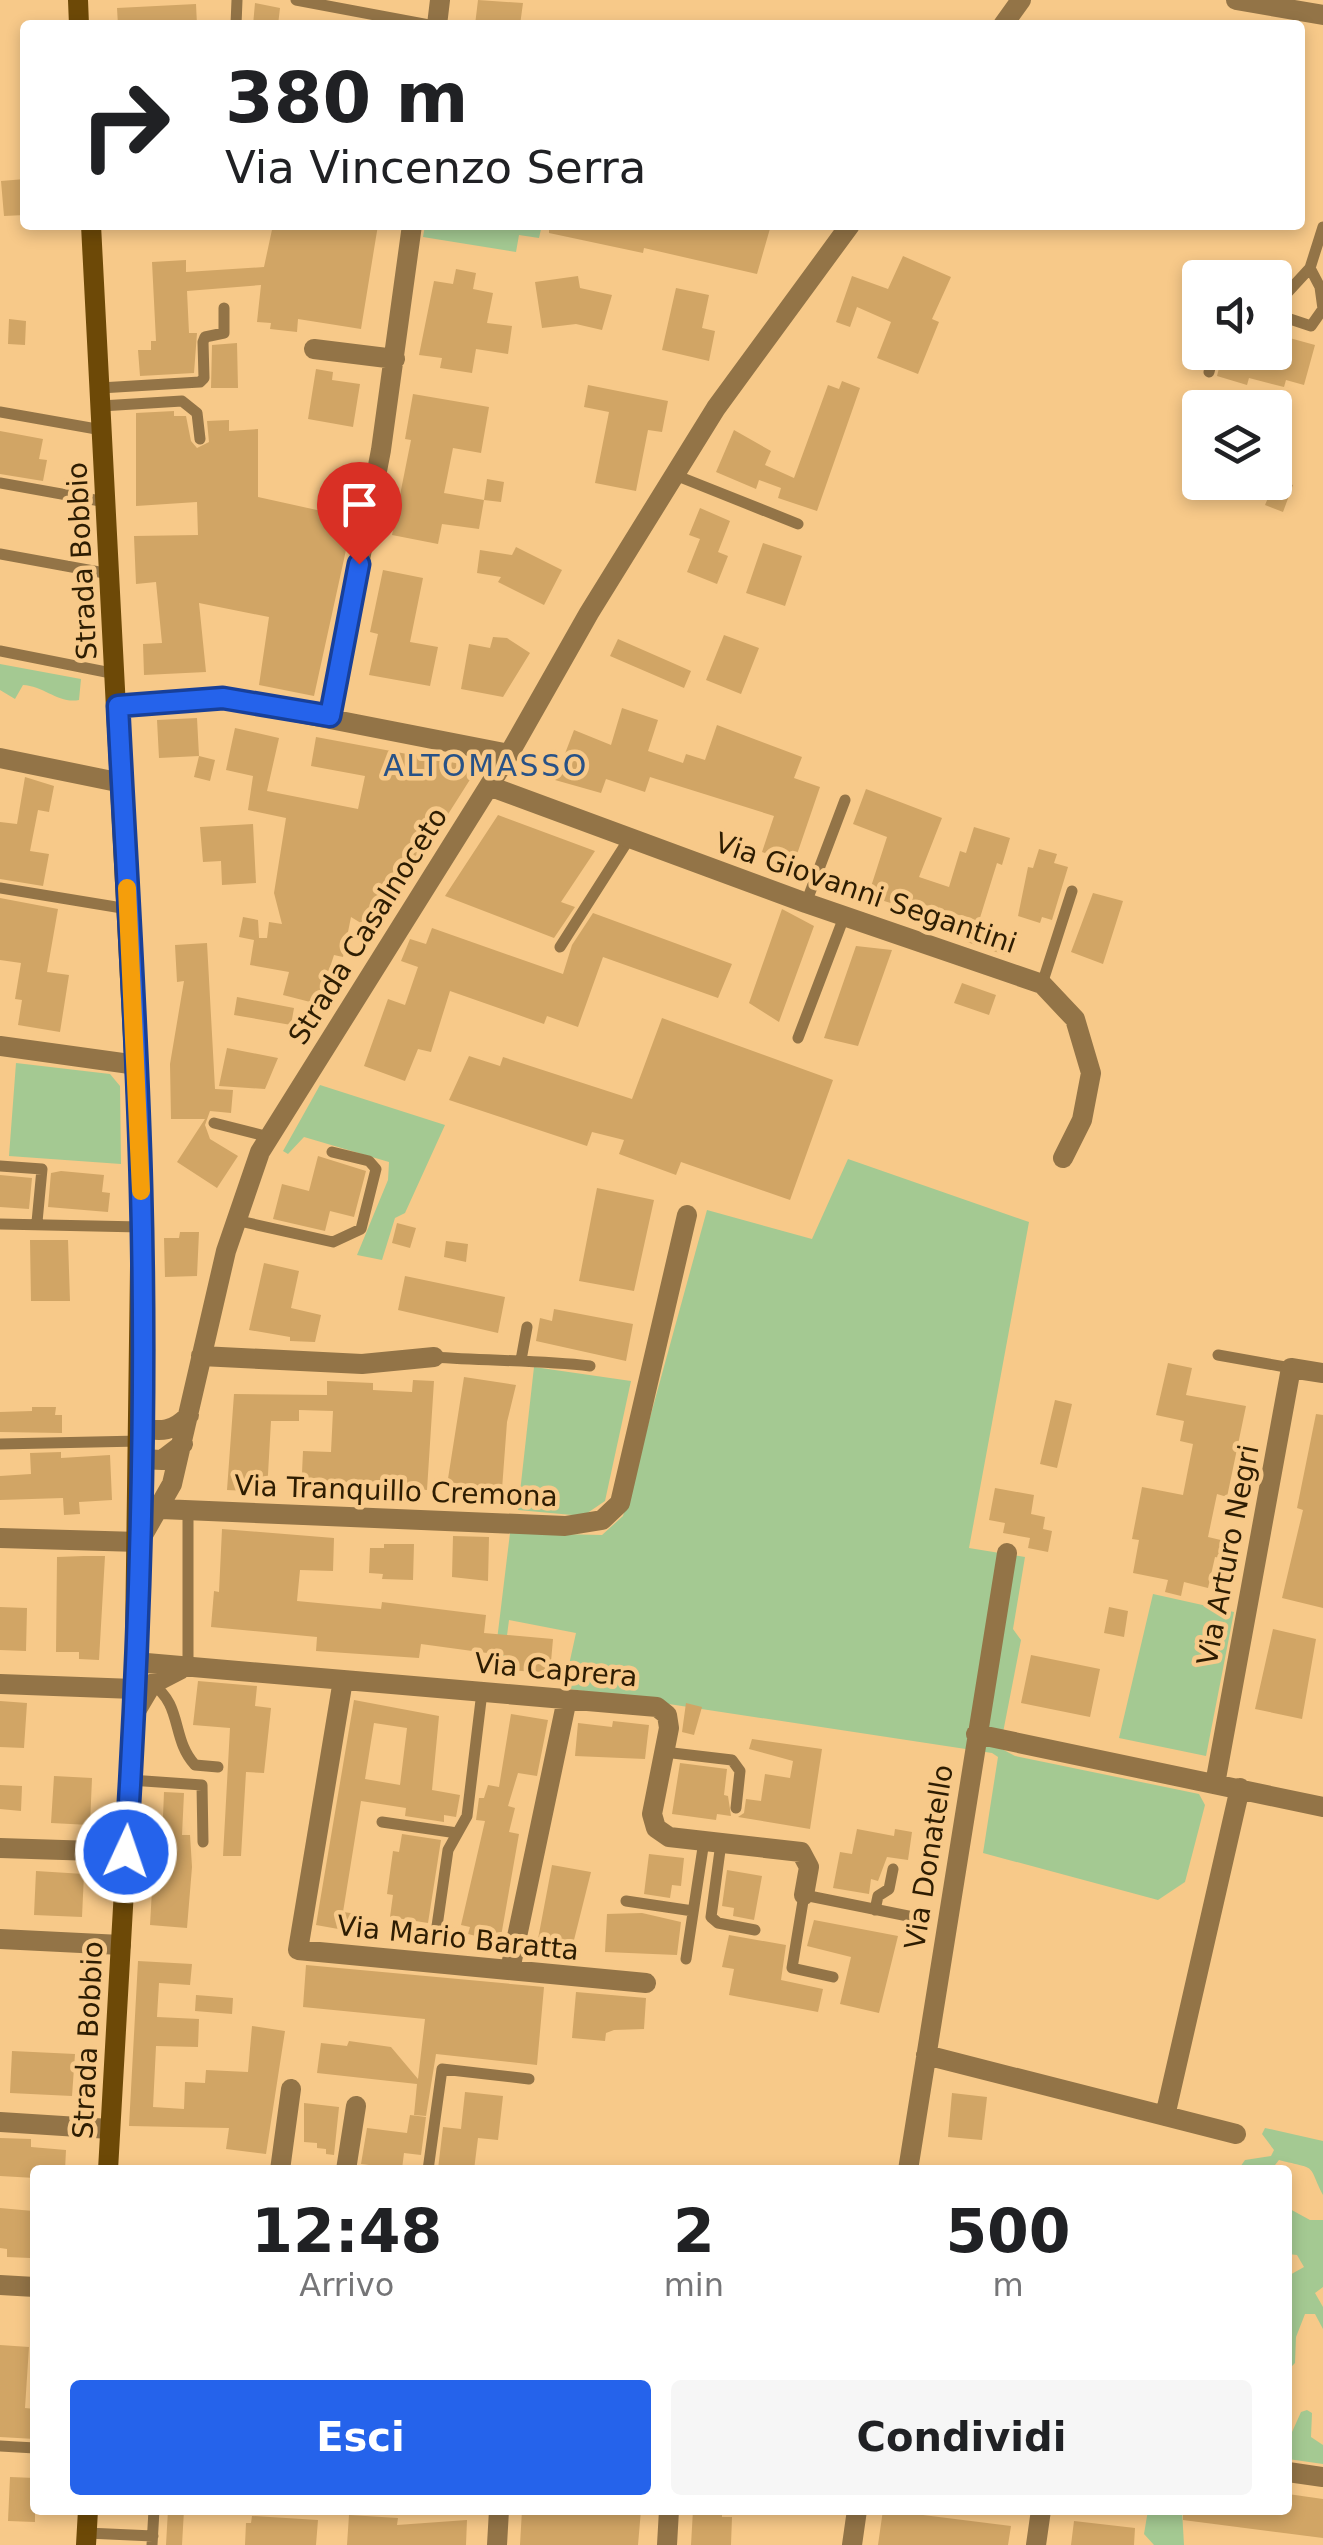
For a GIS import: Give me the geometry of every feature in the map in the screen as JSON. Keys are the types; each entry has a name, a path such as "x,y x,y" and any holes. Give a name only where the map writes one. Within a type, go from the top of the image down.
{"main road":[{"name":"Strada Bobbio","path":"91,230 122,783 141,1227 135,1662 143,1686 134,1715 108,2165"}],"street":[{"path":"1236,0 1323,15"},
{"path":"330,716 394,359 411,230"},
{"name":"Strada Casalnoceto","path":"138,1542 161,1509 182,1444 235,1220 269,1138 509,754 589,613 716,408 846,230"},
{"path":"314,349 394,359"},
{"path":"118,706 223,698 509,754"},
{"path":"0,758 122,783"},
{"name":"Via Giovanni Segantini","path":"489,786 806,903 1042,984 1075,1020 1091,1073 1082,1120 1063,1158"},
{"path":"0,1046 136,1065"},
{"name":"Via Tranquillo Cremona","path":"161,1509 577,1526 602,1520 620,1503 686,1214"},
{"path":"201,1356 362,1364 434,1357"},
{"path":"1291,1368 1323,1374"},
{"name":"Via Arturo Negri","path":"1215,1784 1291,1368"},
{"path":"182,1444 162,1460 140,1442 179,1426 189,1415"},
{"path":"0,1538 138,1542"},
{"name":"Via Donatello","path":"909,2165 1007,1552"},
{"name":"Via Caprera","path":"135,1662 656,1707 667,1715 652,1814 656,1828 669,1837 801,1852 809,1866 804,1895"},
{"path":"0,1684 143,1686 188,1666"},
{"name":"Via Mario Baratta","path":"343,1680 298,1950 646,1984"},
{"path":"510,1970 567,1699"},
{"path":"976,1734 1323,1807"},
{"path":"1166,2116 1240,1788"},
{"path":"0,1848 126,1852"},
{"path":"0,1938 121,1945"},
{"path":"926,2055 1236,2134"},
{"path":"281,2165 291,2089"},
{"path":"347,2165 356,2106"},
{"path":"0,2122 110,2129"},
{"path":"0,2285 30,2287"},
{"path":"1292,2473 1323,2477"},
{"path":"498,2545 499,2515"},
{"path":"666,2545 669,2515"},
{"path":"852,2545 856,2515"},
{"path":"1036,2545 1040,2515"}],"lane":[{"path":"296,0 402,20"},
{"path":"1292,288 1310,268 1323,227"},
{"path":"1292,320 1311,326 1323,309 1320,288 1310,268"},
{"path":"100,397 200,382 204,378 203,342 205,336 224,333 224,308"},
{"path":"100,397 182,401 197,412 200,438"},
{"path":"0,412 102,430"},
{"path":"675,474 798,524"},
{"path":"0,484 106,502"},
{"path":"0,554 110,574"},
{"path":"0,652 116,674"},
{"path":"806,903 844,800"},
{"path":"560,947 629,839"},
{"path":"0,888 128,909"},
{"path":"1042,984 1072,891"},
{"path":"798,1038 844,916"},
{"path":"214,1124 269,1138"},
{"path":"235,1220 333,1242 361,1229 376,1169 369,1162 332,1152"},
{"path":"0,1166 42,1169 38,1222"},
{"path":"0,1224 141,1227"},
{"path":"522,1360 527,1327"},
{"path":"1218,1355 1291,1368"},
{"path":"434,1357 590,1366"},
{"path":"0,1444 140,1442"},
{"path":"188,1510 188,1666"},
{"path":"143,1686 173,1703 180,1744 195,1766 195,1784"},
{"path":"436,1926 448,1850 468,1816 482,1692"},
{"path":"664,1752 732,1760 740,1771 736,1808"},
{"path":"195,1766 218,1767"},
{"path":"130,1780 195,1784 205,1791 203,1842"},
{"path":"382,1822 457,1833"},
{"path":"686,1959 693,1911 712,1842"},
{"path":"712,1842 711,1917 718,1923 754,1930"},
{"path":"876,1910 878,1896 889,1889 893,1869"},
{"path":"833,1976 792,1968 804,1895 913,1917"},
{"path":"626,1902 693,1911"},
{"path":"429,2165 442,2069 529,2079"},
{"path":"0,2446 30,2448"},
{"path":"87,2539 152,2541 154,2515"}],"green space":[{"path":"424,230 541,230 539,238 519,235 516,252 423,237"},
{"path":"0,664 81,679 79,700 23,685 15,699 0,690"},
{"path":"16,1063 110,1074 120,1086 121,1164 9,1156"},
{"path":"320,1085 445,1125 405,1213 395,1218 382,1260 357,1255 388,1180 389,1162 304,1137 288,1154 283,1151"},
{"path":"848,1159 1029,1222 969,1548 1025,1557 1013,1629 1021,1640 1000,1748 1015,1756 1199,1794 1205,1805 1185,1882 1158,1900 983,1853 998,1757 992,1753 570,1689 565,1683 576,1633 509,1620 502,1674 493,1673 510,1533 602,1535 623,1516 707,1210 812,1239"},
{"path":"534,1367 631,1381 605,1501 583,1516 518,1510"},
{"path":"1153,1594 1234,1612 1206,1756 1119,1738"},
{"path":"1265,2128 1323,2141 1323,2195 1313,2172 1300,2165 1279,2160 1275,2165 1242,2165 1245,2160 1271,2156 1274,2150 1262,2134"},
{"path":"1292,2210 1310,2220 1323,2220 1323,2287 1315,2293 1323,2307 1323,2329 1315,2314 1305,2314 1296,2337 1292,2366 1292,2274 1304,2267 1297,2255 1292,2254"},
{"path":"1301,2412 1312,2413 1311,2437 1323,2445 1323,2464 1292,2460 1292,2432"},
{"path":"1147,2515 1182,2515 1184,2545 1154,2545 1144,2534"}],"building":[{"path":"478,0 523,3 521,20 476,20"},
{"path":"255,3 280,8 279,20 253,20"},
{"path":"196,4 197,20 118,20 117,8"},
{"path":"20,179 20,215 4,216 1,181"},
{"path":"272,230 377,230 361,329 298,319 297,332 270,329 271,323 257,322 261,285 187,291 189,333 197,333 194,373 140,376 138,350 151,350 151,341 156,341 152,262 186,260 186,272 264,267"},
{"path":"770,230 757,274 644,248 643,253 549,233"},
{"path":"903,256 951,277 932,319 939,322 918,374 877,358 891,322 857,307 850,327 836,322 852,276 888,289"},
{"path":"456,269 476,273 473,289 493,293 487,323 512,326 508,354 476,349 472,373 440,368 442,358 419,355 434,281 453,284"},
{"path":"578,276 580,288 612,295 602,330 576,324 542,328 535,282"},
{"path":"676,288 709,295 702,328 715,331 709,361 662,350"},
{"path":"9,319 26,321 25,345 8,344"},
{"path":"1292,339 1315,345 1304,385 1286,380 1284,387 1249,378 1247,385 1217,376 1218,370 1292,370"},
{"path":"237,343 238,388 211,388 212,345"},
{"path":"316,369 333,372 332,380 360,384 353,427 308,419"},
{"path":"842,381 860,388 817,511 778,498 781,488 759,480 756,489 716,472 734,430 771,451 765,465 794,478 828,385 839,389"},
{"path":"588,385 668,401 662,432 648,430 636,491 595,483 609,412 584,407"},
{"path":"413,394 489,407 481,453 453,448 444,493 484,500 479,529 442,524 438,544 392,535 411,440 405,439"},
{"path":"174,411 174,416 186,416 191,441 197,448 209,442 207,421 229,420 229,431 258,429 258,497 353,518 314,696 259,685 269,617 199,603 206,672 144,675 143,644 162,643 156,582 136,584 134,536 198,535 197,502 136,506 136,413"},
{"path":"0,431 43,439 39,459 47,460 43,481 0,474"},
{"path":"487,479 504,482 501,502 484,500"},
{"path":"1267,500 1287,500 1283,512 1265,505"},
{"path":"700,508 730,521 718,552 728,556 717,584 687,572 700,539 689,535"},
{"path":"763,543 802,556 785,606 746,593"},
{"path":"516,547 562,570 544,605 498,582 501,577 477,573 480,550 512,555"},
{"path":"383,570 423,578 410,642 438,647 430,686 369,675 378,634 370,632"},
{"path":"724,635 759,648 741,694 706,680"},
{"path":"493,637 507,638 530,653 503,697 461,689 469,644 490,648"},
{"path":"618,639 691,671 684,688 610,656"},
{"path":"622,708 658,720 648,751 683,763 686,754 705,760 717,725 802,757 794,778 820,787 794,863 762,852 774,816 650,777 645,792 606,779 601,793 555,780 574,730 611,745"},
{"path":"197,718 199,756 159,758 157,720"},
{"path":"235,728 279,738 267,791 358,809 365,776 311,766 316,737 466,765 471,778 374,931 351,917 343,957 334,955 318,1004 283,995 289,972 250,965 254,940 239,937 243,917 258,920 259,938 267,938 269,922 282,924 274,893 286,818 248,810 253,776 226,770"},
{"path":"199,756 215,760 210,781 194,777"},
{"path":"25,777 54,786 49,812 38,810 30,851 49,854 43,886 0,879 0,822 17,824"},
{"path":"866,789 942,818 919,877 949,887 960,851 966,853 974,827 1010,838 1002,865 997,863 979,921 912,901 910,909 868,896 887,837 853,824"},
{"path":"498,815 595,851 561,902 575,907 554,938 445,896"},
{"path":"253,824 256,883 222,885 221,861 203,862 200,827"},
{"path":"1039,849 1057,854 1054,863 1068,867 1052,920 1042,917 1040,923 1018,916 1028,867 1033,868"},
{"path":"1093,893 1123,901 1103,964 1071,952"},
{"path":"0,898 58,909 47,972 69,975 60,1032 18,1025 22,1000 15,999 21,963 0,960"},
{"path":"782,909 814,926 779,1022 749,1003"},
{"path":"593,913 732,964 718,998 603,957 578,1027 547,1016 544,1024 450,991 431,1052 418,1049 405,1081 364,1066 388,999 405,1005 418,967 401,961 410,939 426,944 432,928 563,974 572,945"},
{"path":"973,923 1014,936 1008,956 967,942"},
{"path":"207,943 215,1089 233,1090 231,1113 210,1111 205,1125 210,1139 238,1156 217,1188 177,1162 205,1119 171,1119 170,1064 184,981 177,982 175,945"},
{"path":"856,946 892,950 858,1046 824,1038"},
{"path":"962,983 996,995 989,1015 954,1003"},
{"path":"237,997 294,1008 291,1025 234,1015"},
{"path":"662,1018 833,1080 790,1200 681,1162 676,1175 619,1154 624,1140 592,1132 587,1146 449,1100 469,1056 500,1066 503,1057 632,1099"},
{"path":"227,1048 278,1058 265,1089 219,1086"},
{"path":"318,1156 366,1171 354,1217 330,1211 325,1231 273,1219 282,1184 309,1191"},
{"path":"51,1173 104,1175 102,1192 110,1193 108,1212 48,1207"},
{"path":"0,1175 32,1178 29,1209 0,1207"},
{"path":"597,1188 654,1200 634,1291 579,1281"},
{"path":"397,1223 416,1228 410,1248 392,1243"},
{"path":"180,1232 199,1232 197,1276 165,1277 164,1238 179,1238"},
{"path":"30,1240 68,1240 70,1301 31,1301"},
{"path":"446,1241 468,1244 466,1262 444,1257"},
{"path":"264,1263 299,1271 291,1308 321,1315 315,1342 290,1341 290,1337 249,1330"},
{"path":"405,1276 505,1297 498,1333 398,1310"},
{"path":"554,1309 633,1324 626,1361 536,1341 540,1318 552,1321"},
{"path":"1168,1363 1192,1368 1186,1395 1246,1406 1227,1497 1217,1494 1208,1537 1225,1541 1221,1558 1215,1557 1208,1588 1184,1582 1181,1596 1165,1592 1168,1580 1133,1573 1139,1540 1132,1539 1142,1487 1183,1495 1193,1444 1180,1441 1184,1421 1156,1415"},
{"path":"464,1377 516,1385 507,1422 502,1489 447,1485"},
{"path":"413,1380 434,1381 427,1490 352,1485 352,1493 301,1495 303,1451 331,1452 333,1411 299,1410 299,1421 271,1421 267,1492 227,1490 234,1394 327,1395 327,1381 373,1383 373,1390 412,1392"},
{"path":"1055,1400 1072,1404 1057,1468 1040,1464"},
{"path":"32,1407 56,1407 55,1415 62,1415 62,1433 0,1432 0,1412 32,1411"},
{"path":"1316,1414 1323,1415 1323,1608 1282,1598 1303,1510 1297,1508"},
{"path":"61,1452 61,1458 110,1455 112,1500 79,1502 80,1514 64,1515 63,1498 0,1500 0,1476 31,1474 30,1453"},
{"path":"995,1488 1034,1495 1031,1514 1045,1517 1043,1529 1052,1531 1048,1552 1028,1548 1030,1538 1003,1533 1005,1523 989,1520"},
{"path":"222,1529 334,1538 333,1571 300,1570 297,1601 381,1609 382,1602 486,1615 484,1633 553,1639 550,1673 508,1670 509,1656 421,1644 419,1658 316,1651 317,1637 211,1627 214,1591 219,1592"},
{"path":"453,1536 489,1537 488,1581 452,1577"},
{"path":"384,1544 414,1544 413,1580 382,1579 383,1574 369,1573 370,1548 384,1548"},
{"path":"105,1556 99,1660 79,1659 79,1652 56,1652 57,1557"},
{"path":"0,1607 27,1608 26,1651 0,1650"},
{"path":"1109,1607 1128,1611 1124,1637 1104,1633"},
{"path":"1273,1629 1316,1639 1302,1719 1255,1709"},
{"path":"1031,1655 1100,1669 1090,1717 1021,1703"},
{"path":"198,1681 257,1686 255,1706 271,1708 264,1773 246,1772 241,1856 223,1856 230,1728 193,1725"},
{"path":"354,1700 439,1716 432,1790 460,1795 456,1817 444,1815 444,1822 405,1816 406,1808 361,1801 343,1912 358,1914 355,1932 316,1925","holes":["374,1723 407,1728 400,1785 365,1779"]},
{"path":"0,1701 27,1703 24,1748 0,1747"},
{"path":"686,1703 702,1707 694,1735 682,1732"},
{"path":"511,1714 548,1720 537,1776 518,1773 508,1806 515,1808 509,1832 519,1834 500,1942 468,1934 470,1927 461,1925 485,1821 476,1820 479,1798 484,1798 488,1785 499,1787"},
{"path":"613,1721 649,1725 645,1759 575,1756 578,1723 612,1727"},
{"path":"752,1739 822,1749 810,1829 738,1817 744,1813 746,1799 761,1801 765,1774 790,1778 793,1761 749,1749"},
{"path":"680,1763 727,1769 724,1795 728,1796 731,1816 717,1814 716,1820 672,1814"},
{"path":"54,1776 92,1778 90,1825 51,1823"},
{"path":"0,1785 22,1786 21,1811 0,1809"},
{"path":"164,1792 184,1793 182,1835 190,1835 192,1867 187,1928 150,1925 152,1890 160,1891"},
{"path":"857,1829 894,1836 895,1829 912,1832 908,1860 887,1857 878,1881 871,1879 869,1894 833,1888 840,1852 852,1854"},
{"path":"402,1834 441,1840 428,1923 390,1917 393,1895 387,1894 393,1851 399,1852"},
{"path":"649,1854 684,1858 681,1886 672,1885 670,1898 644,1894"},
{"path":"552,1865 591,1872 571,1952 541,1946 538,1939"},
{"path":"727,1870 762,1876 754,1920 733,1916 734,1908 722,1906"},
{"path":"36,1871 84,1874 82,1917 34,1915"},
{"path":"642,1913 681,1922 677,1955 605,1952 607,1914"},
{"path":"814,1920 898,1936 879,2013 840,2004 851,1957 807,1946"},
{"path":"729,1935 786,1945 781,1980 823,1989 818,2012 729,1995 734,1969 722,1967"},
{"path":"138,1961 192,1964 190,1985 159,1983 157,2017 199,2019 198,2047 156,2046 153,2107 184,2109 185,2082 205,2083 206,2070 248,2072 252,2026 285,2031 266,2154 226,2149 229,2128 129,2126"},
{"path":"306,1965 544,1987 537,2065 436,2054 426,2116 414,2115 417,2084 317,2073 321,2043 347,2046 349,2041 391,2047 418,2079 425,2019 303,2007"},
{"path":"576,1992 646,1998 644,2029 614,2030 606,2033 605,2041 572,2038"},
{"path":"196,1995 233,1998 232,2014 195,2011"},
{"path":"12,2051 75,2054 72,2096 10,2093"},
{"path":"465,2092 503,2096 498,2140 478,2138 475,2165 438,2165 443,2127 461,2129"},
{"path":"952,2093 987,2097 982,2140 948,2137"},
{"path":"304,2103 339,2107 334,2155 317,2148 317,2143 304,2142"},
{"path":"410,2115 426,2117 421,2155 404,2153 402,2165 361,2164 367,2128 407,2133"},
{"path":"0,2138 31,2139 31,2147 66,2150 65,2165 30,2165 30,2178 0,2176"},
{"path":"0,2208 30,2211 30,2258 7,2257 7,2249 0,2248"},
{"path":"0,2345 29,2347 25,2408 30,2408 30,2439 0,2437"},
{"path":"10,2477 30,2478 30,2515 35,2515 35,2522 8,2521"},
{"path":"1292,2495 1323,2499 1323,2538 1183,2520 1183,2515 1292,2515"},
{"path":"168,2515 184,2515 182,2545 166,2545"},
{"path":"349,2515 398,2518 397,2525 467,2520 466,2545 347,2545"},
{"path":"522,2515 641,2515 638,2545 520,2545"},
{"path":"693,2515 732,2517 731,2545 691,2545"},
{"path":"882,2515 923,2515 1011,2526 1008,2545 878,2545"},
{"path":"252,2516 318,2520 316,2545 245,2545 246,2523 251,2523"},
{"path":"1074,2521 1135,2528 1134,2545 1071,2545"}],"slow traffic":[{"path":"127,888 141,1191"}],"district":[{"name":"ALTOMASSO","path":"486,765"}],"route":[{"path":"126,1852 134,1715 142,1306 136,1065 118,706 223,698 330,716 359,564"}]}
